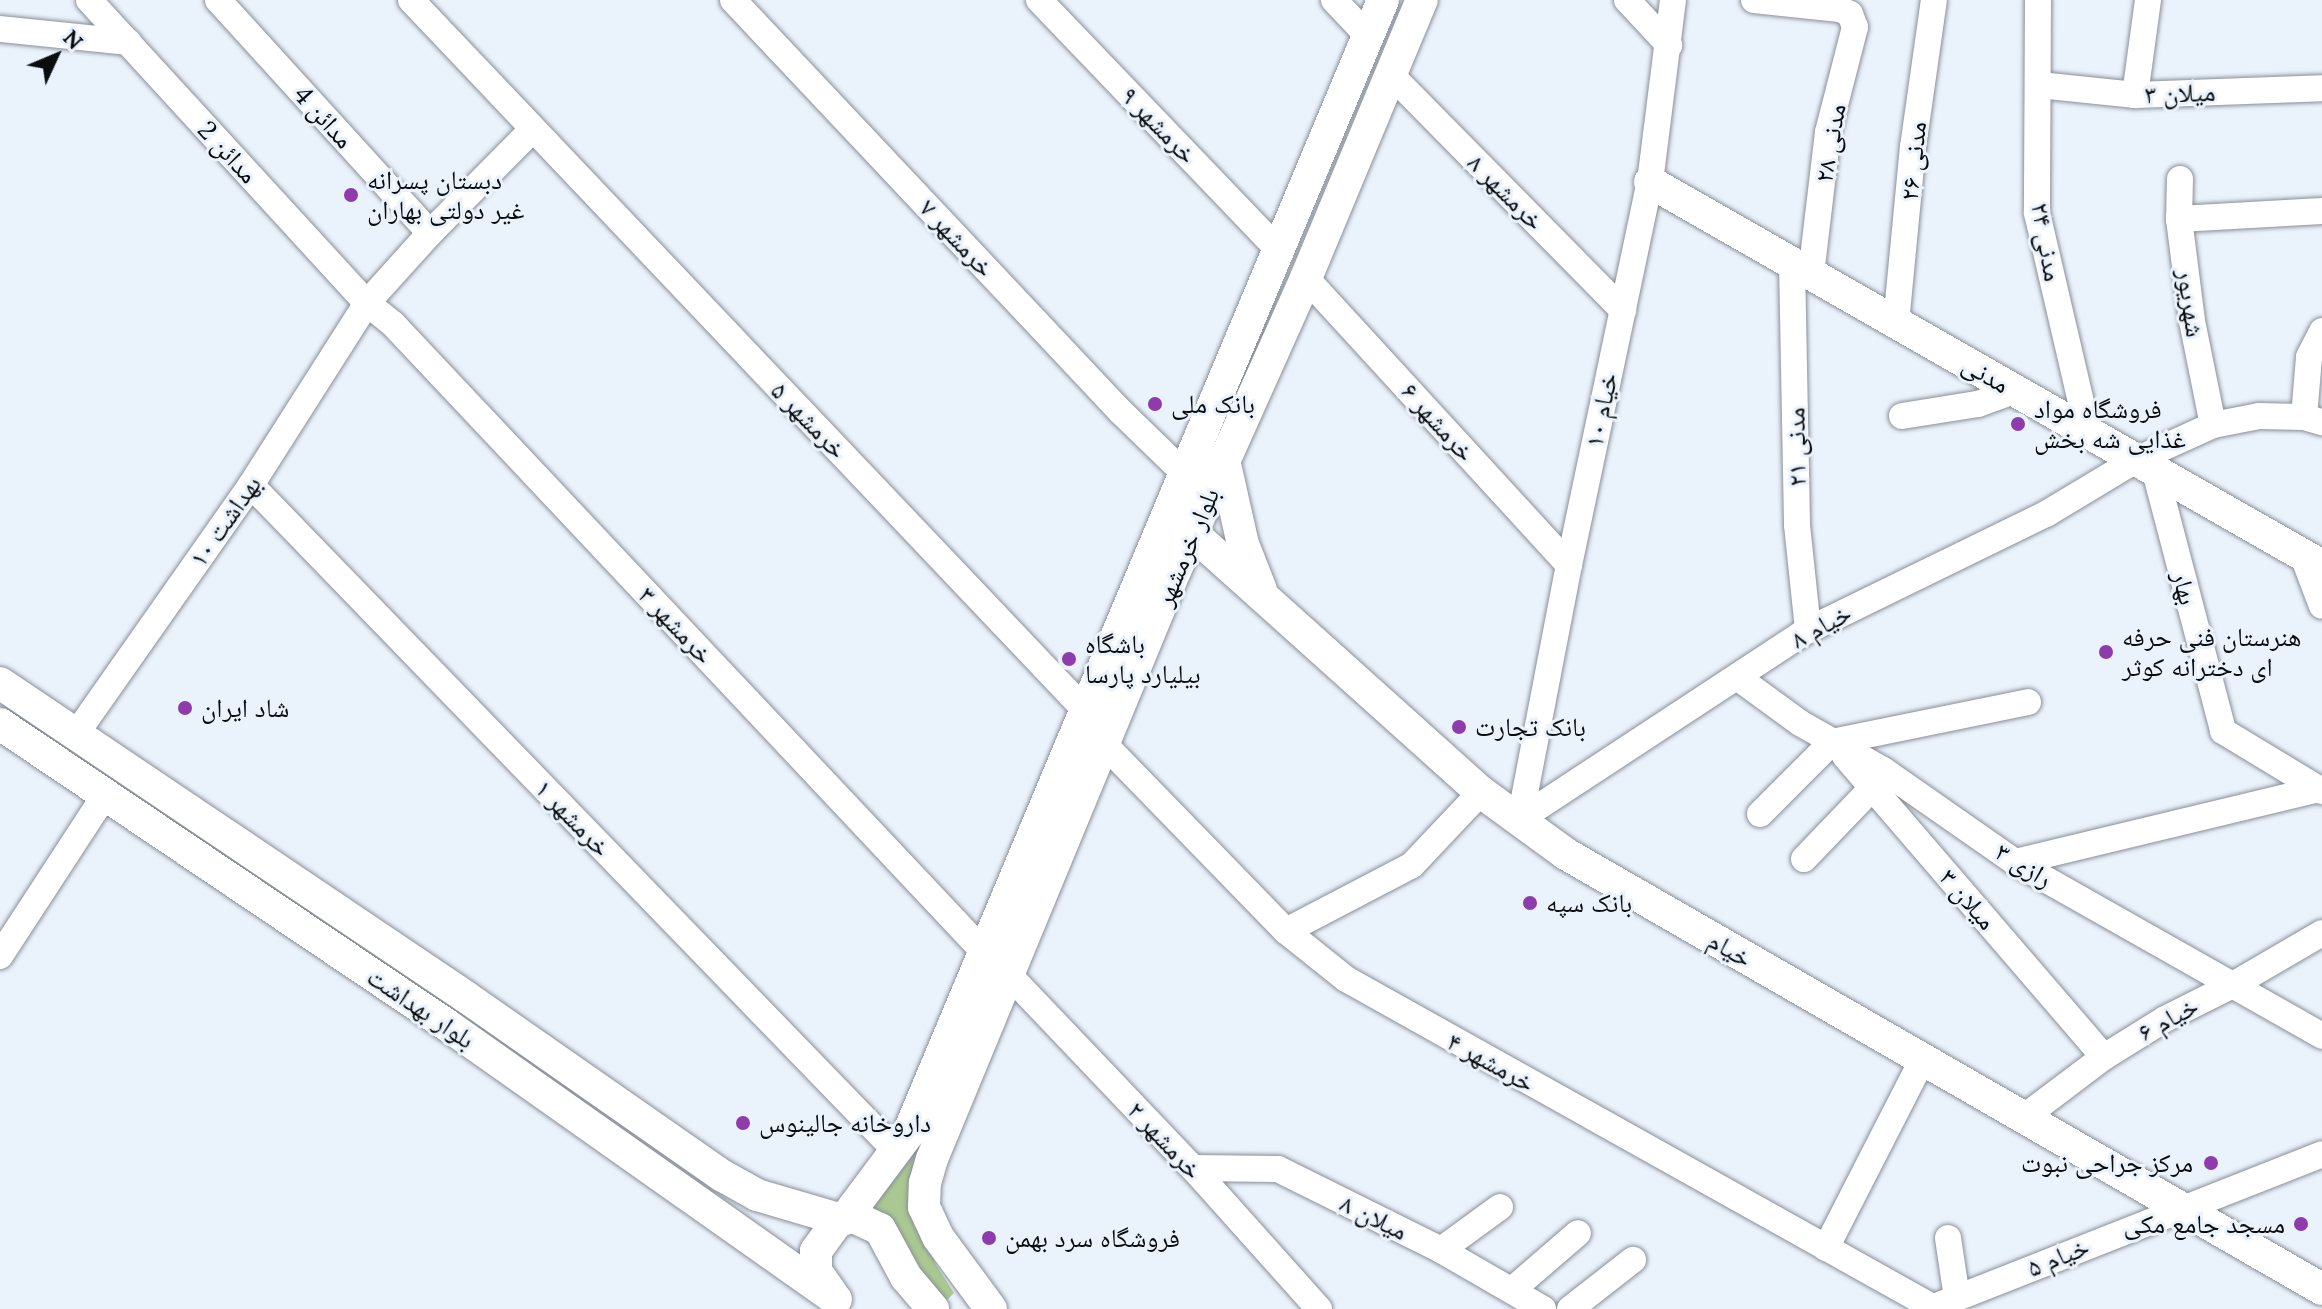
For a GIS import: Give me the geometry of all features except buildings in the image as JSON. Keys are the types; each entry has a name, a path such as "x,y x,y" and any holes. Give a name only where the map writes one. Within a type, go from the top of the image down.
{"main road":[{"name":"بلوار خرمشهر","path":"844,1304 819,1279 816,1251 828,1230 844,1218 908,1134 1383,0"},
{"name":"بلوار خرمشهر","path":"991,1309 938,1237 924,1207 925,1183 1191,532 1306,278 1422,0"},
{"name":"مدنی","path":"1650,182 2312,561"},
{"path":"1224,460 1243,544 1263,597"},
{"name":"خیام","path":"1191,532 1481,792 1566,854 2322,1289"},
{"name":"بلوار بهداشت","path":"0,683 466,997 723,1176 757,1195 844,1218 865,1220 880,1229 906,1277 933,1309"},
{"name":"بلوار بهداشت","path":"0,724 447,1025 844,1304"},
{"path":"56,764 76,734"},
{"path":"983,951 1008,974"}],"street":[{"name":"مدائن 2","path":"89,0 367,303"},
{"name":"مدائن 4","path":"218,0 430,233"},
{"name":"خرمشهر ۵","path":"411,0 1086,711"},
{"name":"خرمشهر ۷","path":"733,0 1121,412 1185,474"},
{"name":"خرمشهر ۹","path":"1039,0 1278,249"},
{"path":"1334,0 1368,36"},
{"path":"1627,0 1669,45"},
{"name":"خیام ۱۰","path":"1520,819 1569,565 1650,182 1673,0"},
{"name":"مدنی ۲۸","path":"1754,0 1840,9 1850,14 1855,27 1828,132 1802,269"},
{"name":"مدنی ۲۶","path":"1896,323 1913,147 1934,0"},
{"name":"مدنی ۲۴","path":"2038,0 2037,213 2088,433"},
{"path":"2135,95 2148,0"},
{"path":"0,29 128,42"},
{"name":"خرمشهر ۸","path":"1390,74 1623,310"},
{"name":"میلان ۳","path":"2039,85 2135,95 2322,88"},
{"name":"بهداشت ۱۰","path":"76,734 251,485 367,303 430,233 533,129"},
{"name":"شهریور","path":"2180,179 2179,219 2192,321 2213,425"},
{"path":"2179,219 2322,211"},
{"name":"مدنی ۲۱","path":"1802,269 1797,525 1808,630"},
{"name":"خرمشهر ۶","path":"1306,278 1569,565"},
{"name":"خرمشهر ۳","path":"367,303 393,324 983,951"},
{"path":"2313,419 2309,357 2322,331"},
{"path":"1902,416 1978,404 2014,391"},
{"name":"خیام ۸","path":"1520,819 1808,630 2146,466 2213,425 2259,416 2313,419"},
{"name":"بهار","path":"2146,466 2223,731 2320,790"},
{"name":"خرمشهر ۱","path":"251,485 895,1150"},
{"path":"2312,561 2322,606"},
{"path":"1737,677 1832,742"},
{"path":"1760,814 1832,742 2028,702"},
{"name":"میلان ۳","path":"1832,742 1877,779 2104,1057"},
{"name":"خرمشهر ۴","path":"1104,744 1312,955 1397,1010 1826,1248 1939,1306"},
{"path":"1804,859 1877,779"},
{"name":"رازی ۳","path":"1877,779 2015,862 2322,1036"},
{"path":"2015,862 2320,790"},
{"path":"1286,931 1394,878 1412,865 1481,792"},
{"path":"4,943 105,795"},
{"name":"خیام ۶","path":"2023,1118 2104,1057 2165,1019 2233,985 2322,933"},
{"name":"خرمشهر ۲","path":"1008,974 1193,1168 1319,1309"},
{"path":"1826,1248 1922,1060"},
{"name":"خیام ۵","path":"1939,1306 2322,1154"},
{"name":"میلان ۸","path":"1193,1168 1278,1169 1441,1250 1543,1309"},
{"path":"1441,1250 1500,1207"},
{"path":"1512,1290 1578,1233"},
{"path":"1939,1306 1948,1238"},
{"path":"1570,1309 1633,1260"}],"green space":[{"path":"930,1124 914,1162 912,1182 920,1222 936,1265 954,1293 946,1301 924,1276 898,1228 868,1206"}],"place":[{"name":"دبستان پسرانه غیر دولتی بهاران","path":"351,195"},
{"name":"بانک ملی","path":"1155,404"},
{"name":"فروشگاه مواد غذایی شه بخش","path":"2018,424"},
{"name":"هنرستان فنی حرفه ای دخترانه کوثر","path":"2106,652"},
{"name":"باشگاه بیلیارد پارسا","path":"1069,659"},
{"name":"شاد ایران","path":"185,708"},
{"name":"بانک تجارت","path":"1459,727"},
{"name":"بانک سپه","path":"1530,903"},
{"name":"داروخانه جالینوس","path":"743,1123"},
{"name":"مرکز جراحی نبوت","path":"2211,1163"},
{"name":"مسجد جامع مکی","path":"2301,1224"},
{"name":"فروشگاه سرد بهمن","path":"989,1238"}]}
